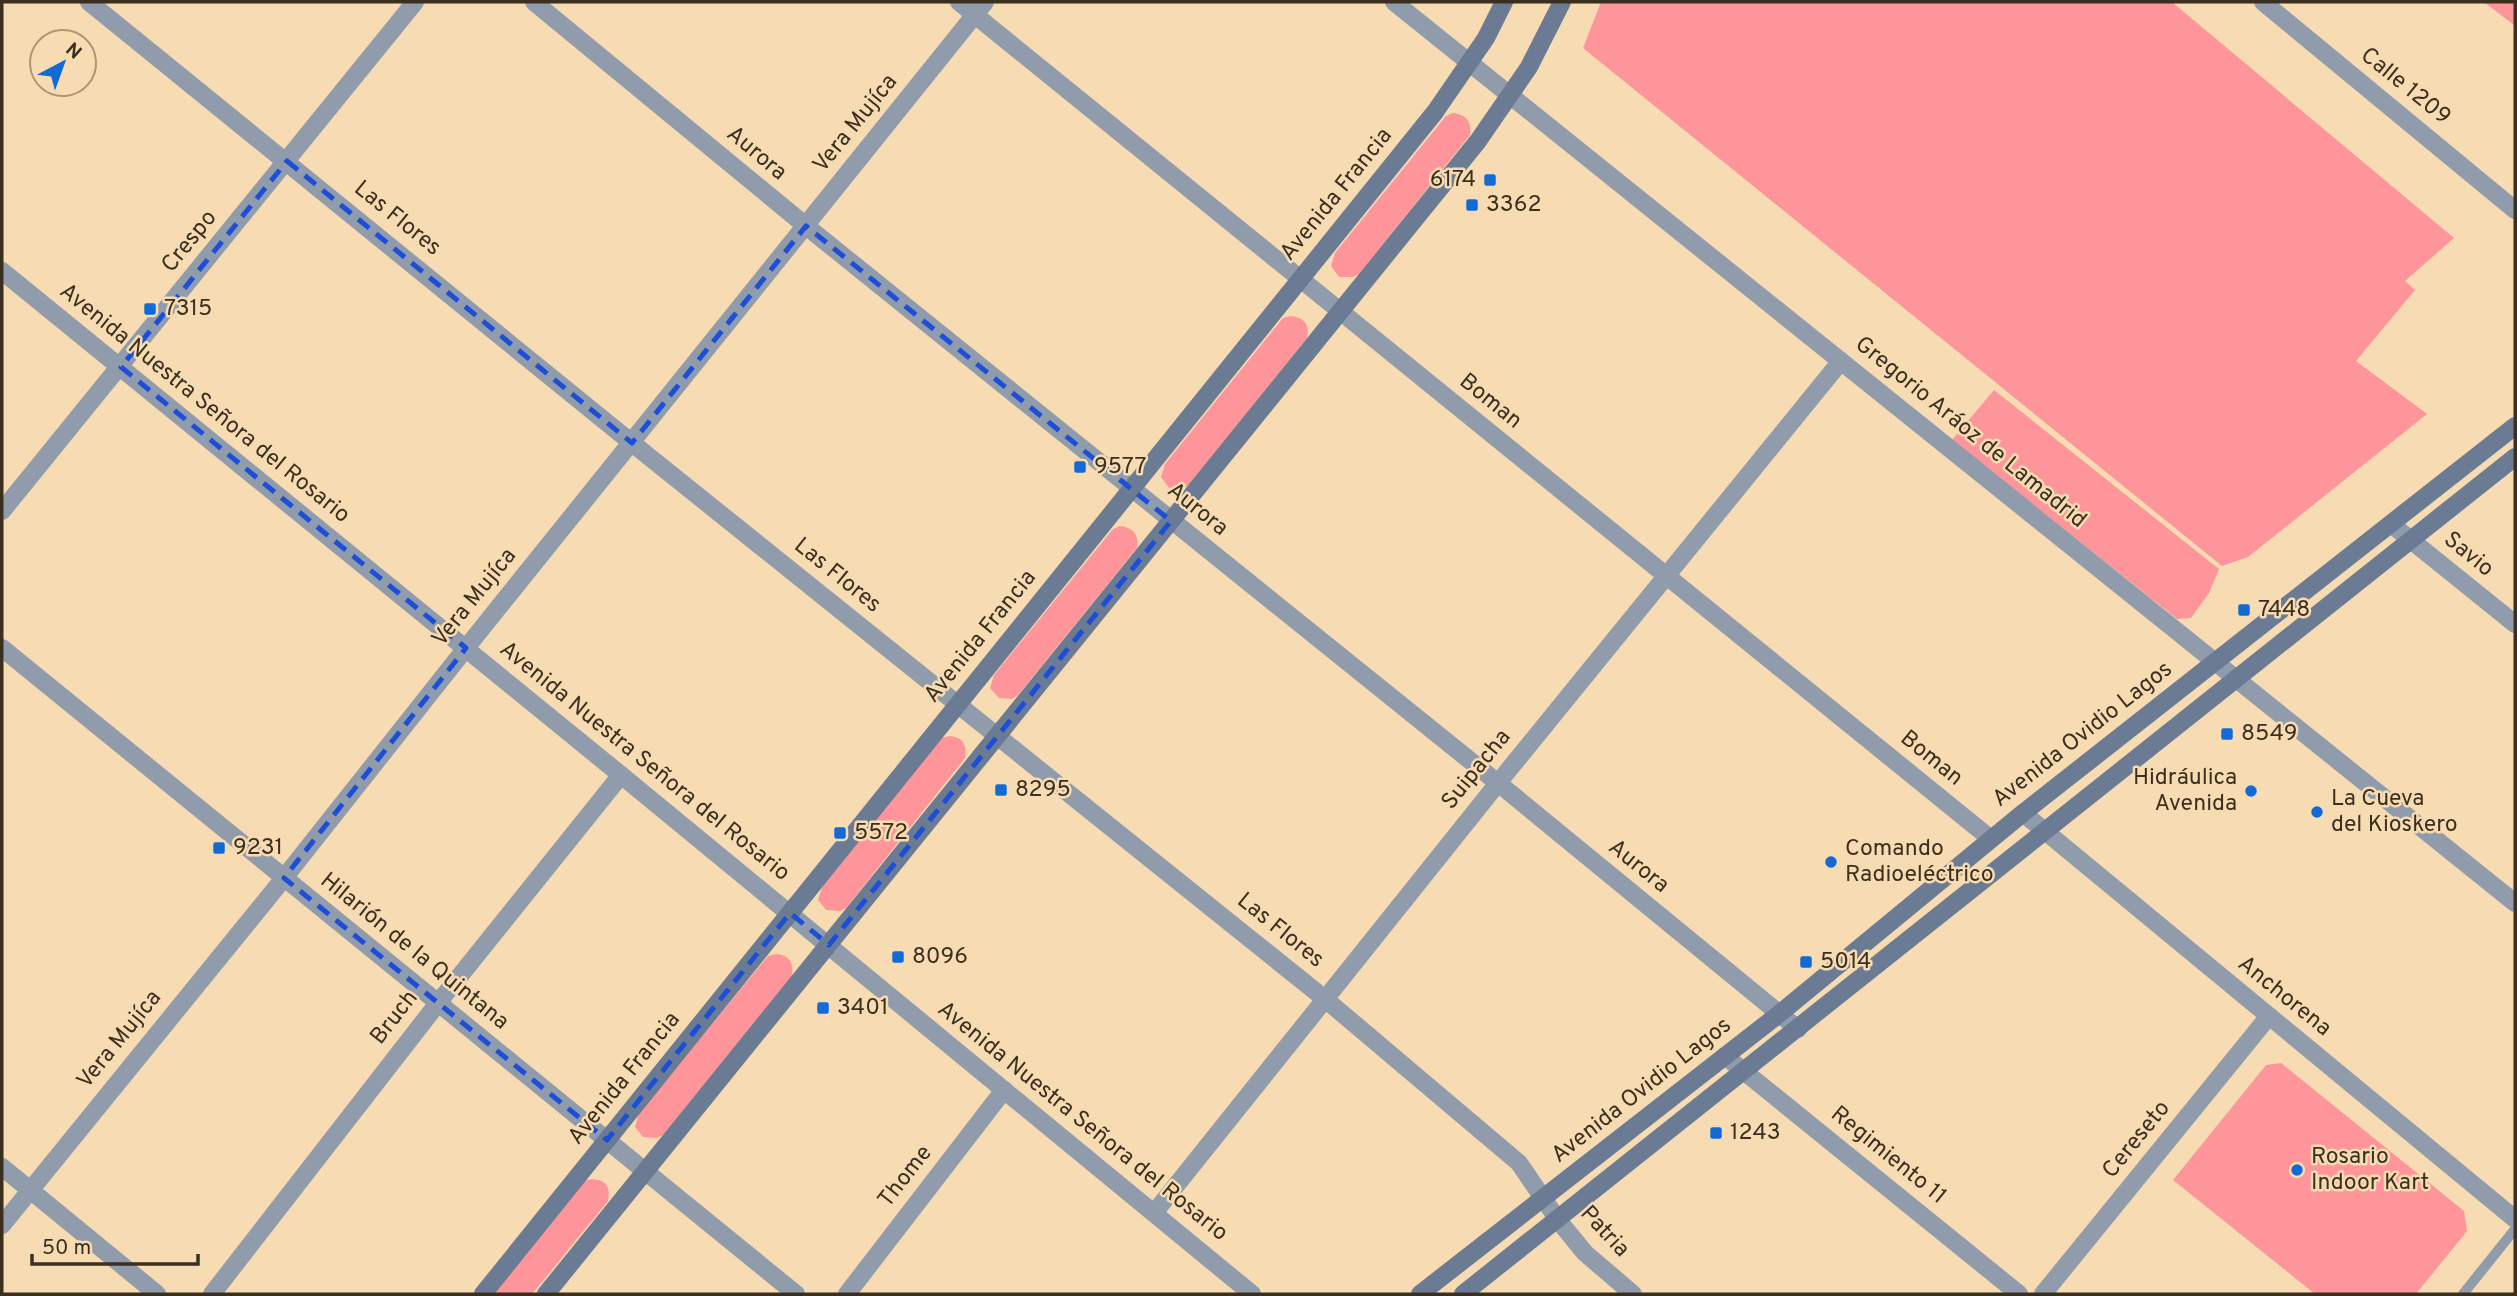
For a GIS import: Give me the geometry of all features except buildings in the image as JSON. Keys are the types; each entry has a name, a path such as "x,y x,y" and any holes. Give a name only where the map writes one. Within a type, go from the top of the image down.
{"street":[{"name":"Las Flores","path":"89,2 632,443 1325,999 1519,1163 1545,1199"},
{"name":"Crespo","path":"2,511 415,2"},
{"name":"Aurora","path":"534,2 806,226 1498,783 1798,1029"},
{"name":"Boman","path":"959,2 980,8 1340,312 1991,839"},
{"name":"Gregorio Aráoz de Lamadrid","path":"1394,2 2515,903"},
{"name":"Avenida Francia","path":"483,1294 1436,112 1470,63 1504,2"},
{"path":"546,1294 1478,141 1511,96 1548,33 1562,2"},
{"name":"Calle 1209","path":"2263,2 2515,209"},
{"name":"Vera Mujíca","path":"2,1225 284,878 980,8"},
{"name":"Avenida Nuestra Señora del Rosario","path":"2,271 790,913 1252,1294"},
{"name":"Suipacha","path":"1154,1213 1498,783 1841,361"},
{"name":"Avenida Ovidio Lagos","path":"1420,1294 1779,1014 2023,813 2515,426"},
{"name":"Avenida Ovidio Lagos","path":"1463,1294 2515,457"},
{"name":"Savio","path":"2391,524 2515,624"},
{"name":"Hilarión de la Quintana","path":"2,648 796,1294"},
{"name":"Bruch","path":"212,1294 438,1003 621,775"},
{"name":"Anchorena","path":"2023,813 2515,1219"},
{"name":"Cereseto","path":"2043,1294 2269,1016"},
{"name":"Regimiento 11","path":"1726,1056 2019,1294"},
{"name":"Thome","path":"847,1294 1004,1090"},
{"path":"2,1167 157,1294"},
{"name":"Patria","path":"1545,1199 1585,1253 1633,1294"}],"lane":[{"path":"2463,1294 2515,1229"}],"highlighted area":[{"path":"287,161 632,443 806,226 1171,521 829,945 790,913 607,1140 284,878 466,648 121,367"}],"shaded area":[{"path":"1601,2 2172,2 2454,238 2405,281 2415,290 2356,361 2427,414 2248,557 2222,566 1583,48"},
{"path":"2484,2 2515,2 2515,26"},
{"path":"1453,113 1468,120 1470,135 1359,274 1339,277 1331,266 1335,253 1446,116"},
{"path":"1283,318 1300,318 1305,323 1308,329 1307,338 1189,485 1169,488 1161,477 1165,464"},
{"path":"1994,390 2219,569 2209,593 2191,618 2177,619 1952,440"},
{"path":"1120,526 1129,528 1134,533 1137,548 1018,695 1012,699 999,698 990,688 994,675 1113,529"},
{"path":"949,736 963,742 965,758 846,908 840,911 826,910 818,900 822,887 941,738"},
{"path":"776,954 790,960 792,976 663,1135 657,1138 643,1137 635,1127 639,1113 768,956"},
{"name":"Rosario Indoor Kart","path":"2281,1063 2464,1211 2467,1231 2416,1294 2315,1294 2173,1180 2266,1065"},
{"path":"592,1179 606,1185 609,1192 608,1201 532,1294 492,1294 584,1181"}],"place":[{"name":"6174","path":"1490,180"},
{"name":"3362","path":"1472,205"},
{"name":"7315","path":"150,309"},
{"name":"9577","path":"1080,467"},
{"name":"7448","path":"2244,610"},
{"name":"8549","path":"2227,734"},
{"name":"8295","path":"1001,790"},
{"name":"Hidráulica Avenida","path":"2251,791"},
{"name":"La Cueva del Kioskero","path":"2317,812"},
{"name":"5572","path":"840,833"},
{"name":"9231","path":"219,848"},
{"name":"Comando Radioeléctrico","path":"1831,862"},
{"name":"8096","path":"898,957"},
{"name":"5014","path":"1806,962"},
{"name":"3401","path":"823,1008"},
{"name":"1243","path":"1716,1133"},
{"name":"Rosario Indoor Kart","path":"2297,1170"}]}
